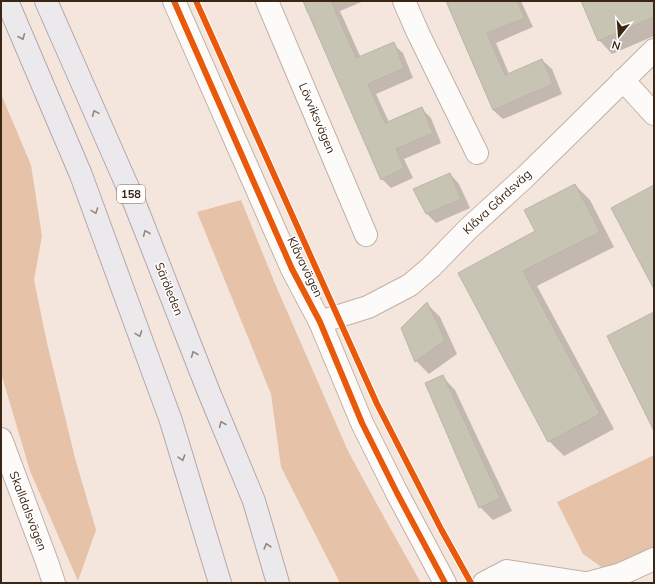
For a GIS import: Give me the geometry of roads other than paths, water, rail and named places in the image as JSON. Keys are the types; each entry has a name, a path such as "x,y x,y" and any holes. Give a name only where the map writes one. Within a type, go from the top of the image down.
{"main road":[{"path":"7,1 81,175 171,421 220,583"},
{"name":"Säröleden","path":"46,1 133,199 208,390 254,501 278,583"}],"street":[{"name":"Klåvavägen","path":"174,1 292,269 320,322 362,423 445,583"},
{"name":"Lövviksvägen","path":"267,1 366,235"},
{"path":"404,1 418,33 477,153"},
{"name":"Klåva Gårdsväg","path":"320,322 368,307 410,285 534,168 654,50"},
{"path":"623,80 654,114"},
{"name":"Skalldalsvägen","path":"1,439 54,583"},
{"path":"484,583 507,571 586,583 621,574 654,559"}]}
